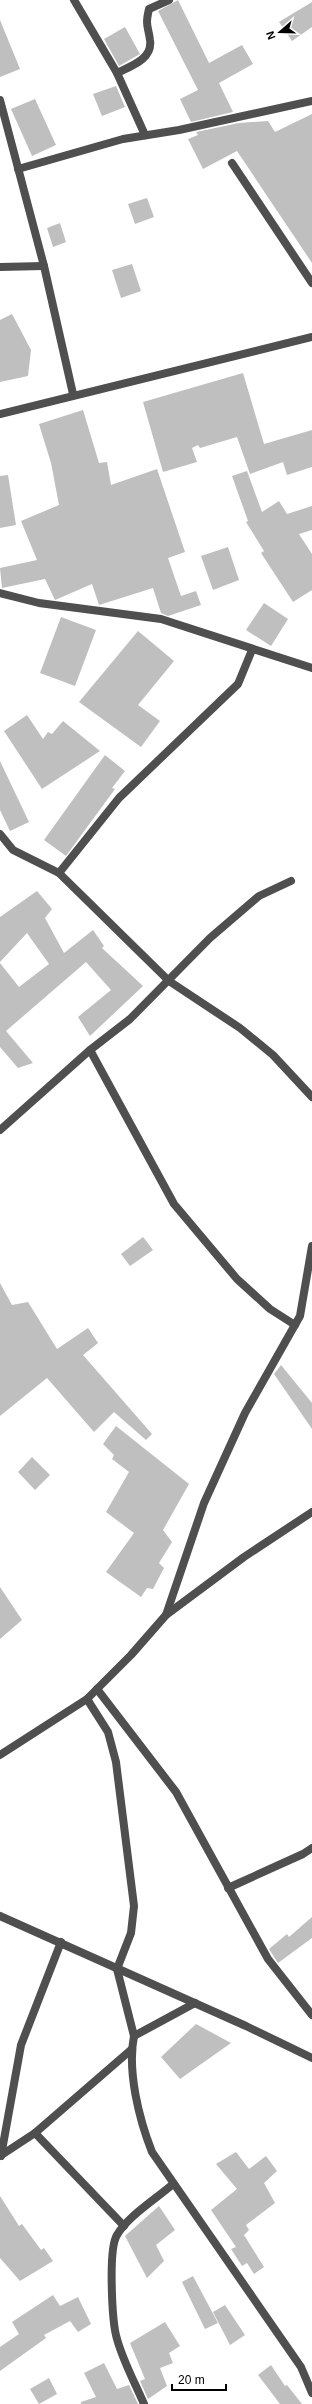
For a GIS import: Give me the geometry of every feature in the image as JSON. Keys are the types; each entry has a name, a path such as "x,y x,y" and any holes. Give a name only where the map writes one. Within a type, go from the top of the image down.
{"street":[{"path":"74,0 117,73 145,135"},
{"path":"117,73 144,58 150,52 151,41 145,24 149,9 169,0"},
{"path":"0,100 44,266 73,394"},
{"path":"18,169 123,139 179,130 312,101"},
{"path":"232,163 312,283"},
{"path":"0,267 44,266"},
{"path":"0,414 73,394 312,337"},
{"path":"0,593 39,603 161,619 252,650 312,668"},
{"path":"59,873 119,798 238,684 252,650"},
{"path":"0,834 13,850 59,873 169,981 245,1033 273,1056 312,1097"},
{"path":"0,1130 90,1050 130,1019 210,938 259,896 291,881"},
{"path":"90,1050 174,1204 237,1279 270,1309 295,1325"},
{"path":"166,1615 204,1503 245,1413 300,1316 312,1246"},
{"path":"0,1755 87,1699 131,1655 166,1615 244,1557 312,1512"},
{"path":"97,1689 176,1792 268,1959 312,2015"},
{"path":"87,1699 108,1732 116,1762 134,1906 131,1933 117,1969 134,2036 132,2049 142,2126 152,2152 301,2367 312,2393"},
{"path":"228,1888 303,1854 312,1848"},
{"path":"0,1916 61,1942 312,2058"},
{"path":"0,2156 21,2045 61,1942"},
{"path":"134,2036 195,2003"},
{"path":"0,2156 35,2133 132,2049"},
{"path":"35,2133 124,2226"},
{"path":"144,2404 116,2338 113,2319 112,2255 116,2236 124,2226 173,2184"}],"building":[{"path":"178,0 209,63 242,45 253,64 219,83 233,112 191,122 180,99 198,90 158,11"},
{"path":"312,2 312,27 292,41 279,22"},
{"path":"0,20 20,69 0,77"},
{"path":"125,27 140,54 119,66 104,39"},
{"path":"116,86 125,107 102,116 93,94"},
{"path":"35,99 56,145 32,156 11,109"},
{"path":"312,114 312,263 237,151 203,169 188,139 198,135 196,132 239,123 268,121 275,132"},
{"path":"147,198 154,217 135,224 128,204"},
{"path":"60,223 66,242 53,247 47,228"},
{"path":"132,264 141,291 121,298 112,270"},
{"path":"12,314 31,350 28,376 0,382 0,320"},
{"path":"243,373 264,444 312,430 312,467 287,475 283,462 250,474 237,437 200,448 198,445 192,448 197,462 163,472 143,402"},
{"path":"83,410 99,463 107,462 111,485 157,469 185,552 168,558 181,596 196,591 201,605 168,616 161,613 153,588 99,605 92,584 55,600 45,579 2,588 0,568 37,560 21,521 59,505 51,463 39,424"},
{"path":"247,471 262,512 279,501 287,514 312,506 312,530 299,534 312,554 312,590 293,602 261,553 264,551 246,522 248,521 232,476"},
{"path":"8,475 16,525 0,528 0,476"},
{"path":"228,547 239,580 213,590 201,556"},
{"path":"264,603 288,619 271,646 246,630"},
{"path":"61,617 96,630 75,686 40,673"},
{"path":"138,631 174,661 138,705 160,721 141,747 79,702"},
{"path":"27,715 43,739 48,732 52,734 63,721 100,751 42,789 4,731"},
{"path":"105,755 125,771 112,788 115,789 66,856 44,840"},
{"path":"0,761 29,822 10,831 0,810"},
{"path":"37,891 52,909 45,918 64,953 93,930 104,946 102,948 143,986 90,1036 78,1017 111,990 86,962 6,1031 33,1063 18,1068 0,1047 0,963 19,987 49,964 27,933 0,962 0,917"},
{"path":"143,1237 153,1250 130,1266 121,1254"},
{"path":"0,1283 12,1305 28,1302 57,1349 88,1328 98,1343 83,1355 152,1434 146,1440 114,1412 94,1432 47,1378 0,1416"},
{"path":"281,1365 312,1403 312,1429 274,1374"},
{"path":"116,1426 189,1484 163,1530 172,1542 159,1563 164,1568 153,1589 147,1588 141,1597 106,1572 134,1533 106,1512 129,1472 112,1459 114,1455 103,1444"},
{"path":"32,1457 50,1475 35,1490 18,1472"},
{"path":"0,1587 22,1620 0,1639"},
{"path":"312,1917 312,1938 278,1963 269,1949 287,1934 289,1937"},
{"path":"196,2024 231,2043 180,2079 161,2057"},
{"path":"236,2152 249,2169 266,2156 277,2171 264,2183 275,2203 246,2225 249,2230 244,2235 264,2267 254,2274 247,2263 242,2266 231,2249 236,2247 211,2210 237,2189 216,2164"},
{"path":"0,2196 19,2226 22,2224 41,2250 44,2248 53,2261 20,2281 0,2258"},
{"path":"159,2206 175,2230 156,2245 164,2261 147,2278 125,2236"},
{"path":"193,2276 218,2323 205,2329 182,2282"},
{"path":"53,2295 60,2306 78,2297 91,2324 78,2332 70,2321 44,2335 46,2338 0,2371 0,2347 19,2334 12,2322"},
{"path":"225,2305 245,2335 230,2345 213,2312"},
{"path":"165,2322 180,2346 169,2353 173,2363 160,2368 167,2386 148,2399 140,2381 145,2379 130,2343"},
{"path":"104,2363 117,2389 129,2385 138,2404 81,2404 81,2402 96,2397 84,2373"},
{"path":"271,2365 285,2386 287,2385 302,2404 280,2404 258,2375"},
{"path":"49,2378 57,2394 39,2404 30,2389"}]}
